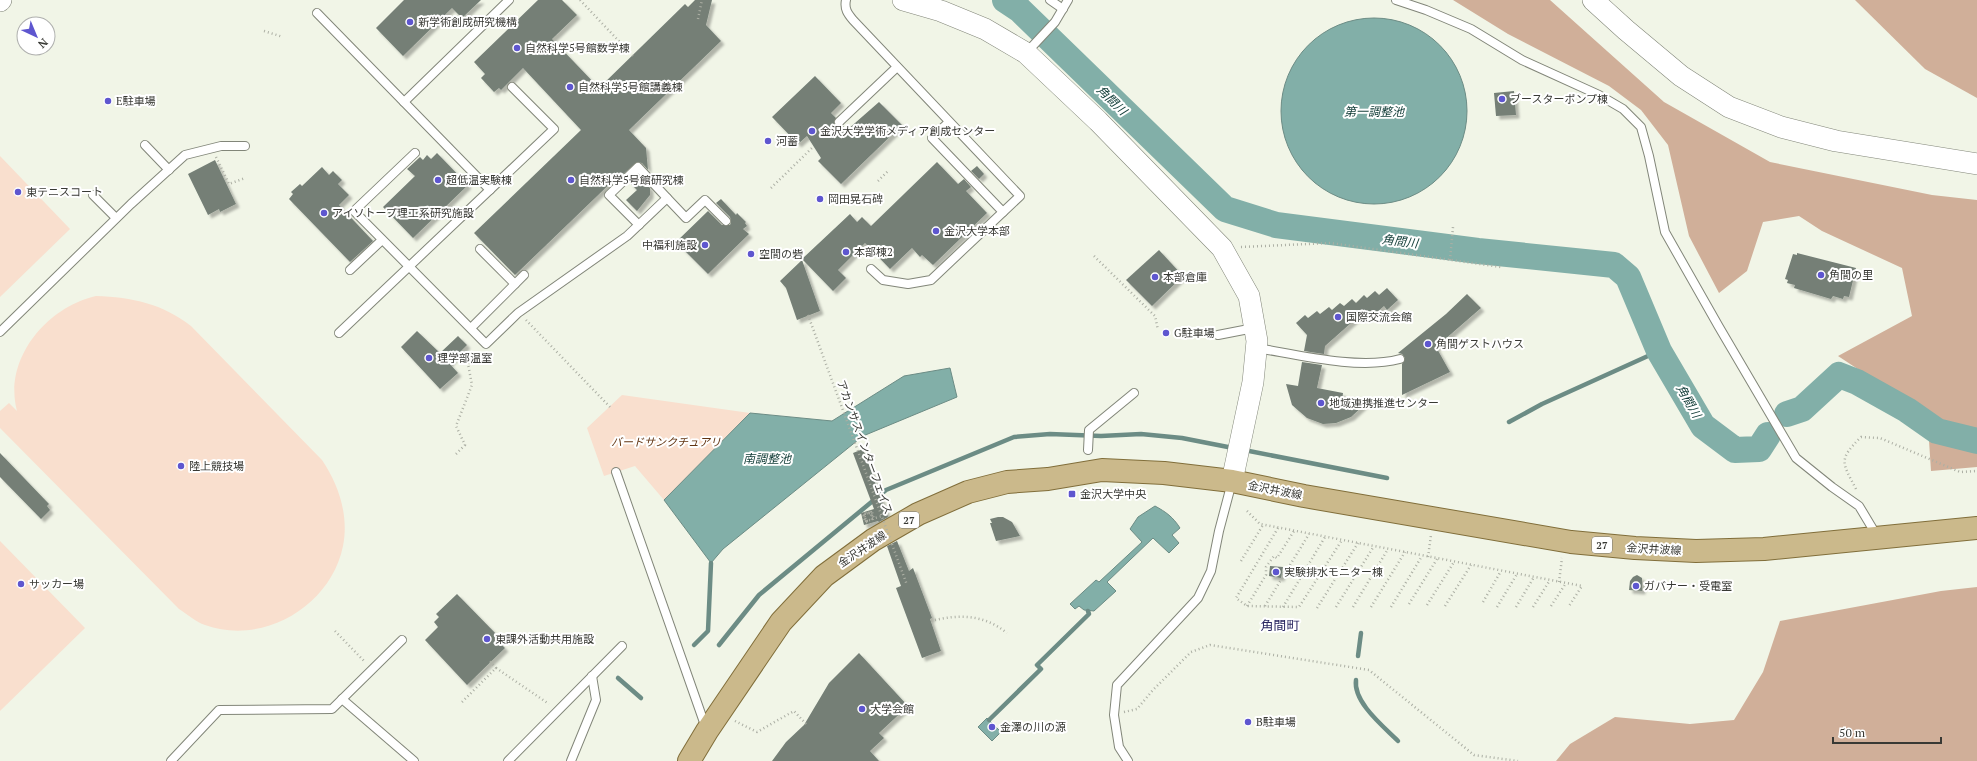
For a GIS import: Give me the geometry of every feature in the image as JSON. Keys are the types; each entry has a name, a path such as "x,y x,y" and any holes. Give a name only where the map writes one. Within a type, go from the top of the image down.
{"main road":[{"name":"金沢井波線","path":"689,761 706,731 781,622 824,576 873,540 918,514 968,492 1001,484 1048,479 1102,470 1164,473 1232,481 1304,496 1571,542 1635,548 1696,551 1764,550 1977,528"}],"street":[{"path":"903,0 941,12 1032,47 1098,121 1222,248 1249,296 1255,338 1253,382 1232,481"},
{"path":"1593,0 1681,76 1729,107 1781,127 1836,141 1977,164"}],"lane":[{"path":"404,102 509,0"},
{"path":"846,0 845,5 847,12 897,67 1020,196 931,280 908,284 884,280 871,269"},
{"path":"1050,0 1063,9"},
{"path":"1032,47 1055,22 1068,0"},
{"path":"1396,0 1471,28 1522,60 1599,95 1623,109 1641,127 1649,156 1665,232 1715,320 1796,458 1832,487 1859,506 1879,539"},
{"path":"317,13 490,190"},
{"path":"839,122 897,67"},
{"path":"339,333 410,268 554,129 512,87"},
{"path":"949,122 932,138 1003,212"},
{"path":"145,145 169,170"},
{"path":"0,332 116,218 185,155 221,146 245,146"},
{"path":"415,153 354,211 486,344 518,313 627,236 667,198"},
{"path":"639,225 609,195 638,167 686,218 705,200 726,221"},
{"path":"93,195 116,218"},
{"path":"350,270 382,240"},
{"path":"480,249 515,284"},
{"path":"471,328 524,275"},
{"path":"1218,335 1255,338 1361,363 1389,362 1400,359"},
{"path":"1088,448 1089,430 1134,393"},
{"path":"616,472 706,731"},
{"path":"1128,761 1119,747 1114,715 1117,685 1198,598 1211,571 1219,531 1232,481"},
{"path":"171,761 219,710 332,709 402,640"},
{"path":"508,761 622,646"},
{"path":"571,761 596,700 592,676"},
{"path":"342,699 414,761"}],"path":[{"path":"580,0 633,56"},
{"path":"698,19 702,0"},
{"path":"264,31 283,38"},
{"path":"771,188 813,147"},
{"path":"211,148 228,185 246,178"},
{"path":"878,181 889,170"},
{"path":"1450,260 1453,227"},
{"path":"1222,248 1330,244 1501,267"},
{"path":"1094,256 1155,316 1158,330"},
{"path":"518,313 610,406"},
{"name":"アカンサスインターフェイス","path":"808,315 907,584"},
{"path":"456,454 465,445 456,426 472,385 468,364 486,344"},
{"path":"1859,506 1861,499 1844,465 1847,451 1861,437 1880,438 1960,472 1977,471"},
{"path":"1247,511 1260,524 1263,525 1582,586 1569,606"},
{"path":"873,521 872,512 863,514 865,522 873,520 871,512 864,514 866,521 873,520 871,513 864,514 866,521 873,521 882,516"},
{"path":"1241,561 1263,525"},
{"path":"1278,528 1236,598 1247,606 1299,607 1342,540"},
{"path":"1247,606 1266,575 1266,567 1274,556 1277,558 1294,531"},
{"path":"1265,606 1309,534"},
{"path":"1428,557 1432,534"},
{"path":"1283,607 1325,537"},
{"path":"1317,608 1358,543"},
{"path":"1336,607 1374,546"},
{"path":"1352,607 1388,549"},
{"path":"1371,607 1405,552"},
{"path":"1559,582 1563,555"},
{"path":"1391,607 1422,556"},
{"path":"1409,604 1437,559"},
{"path":"1427,605 1454,562"},
{"path":"1445,606 1471,565"},
{"path":"1483,602 1501,571"},
{"path":"1496,607 1517,574"},
{"path":"1516,607 1534,577"},
{"path":"1533,606 1550,580"},
{"path":"1551,606 1566,583"},
{"path":"931,621 954,616 973,617 991,622 1007,633"},
{"path":"334,631 372,669"},
{"path":"1114,715 1137,709 1153,690 1190,652 1210,645 1369,670 1474,755 1518,761"},
{"path":"489,660 496,668 558,709"},
{"path":"462,702 496,668"},
{"path":"732,719 757,732 794,711 806,724"}],"green space":[{"name":"東テニスコート","path":"0,156 70,229 0,297"},
{"name":"陸上競技場","path":"96,296 122,298 146,303 180,318 191,326 322,460 338,490 341,501 345,523 343,546 336,567 325,587 309,603 291,616 271,625 249,630 227,630 205,625 195,620 179,609 0,428 0,411 9,403 17,411 14,392 17,373 23,355 33,338 61,311 78,302"},
{"name":"バードサンクチュアリ","path":"622,395 750,413 664,500 635,466 604,476 587,428"},
{"name":"サッカー場","path":"0,541 85,628 0,711"}],"shaded area":[{"path":"1453,0 1550,0 1664,102 1770,162 1932,195 1977,200 1977,467 1931,471 1927,410 1879,383 1838,356 1912,316 1902,268 1822,231 1799,216 1763,222 1747,271 1719,293 1689,236 1668,145 1641,110 1609,86 1508,34"},
{"path":"1855,0 1977,0 1977,98 1925,69"},
{"path":"1977,587 1977,761 1556,761 1570,744 1615,717 1690,724 1734,720 1763,672 1780,621 1941,591"}],"water":[{"name":"第一調整池","path":"1383,18 1392,19 1410,25 1426,33 1440,45 1452,59 1460,75 1466,93 1466,129 1460,147 1452,163 1440,177 1426,189 1410,197 1392,203 1365,204 1356,203 1338,197 1322,189 1308,177 1296,163 1288,147 1282,129 1281,102 1282,93 1288,75 1296,59 1308,45 1322,33 1338,25 1356,19"},
{"name":"南調整池","path":"950,368 957,397 863,436 723,549 711,563 664,500 750,413 832,421 904,376"},
{"path":"1155,506 1169,515 1180,528 1172,535 1179,543 1169,553 1153,538 1107,582 1116,591 1094,611 1084,610 1079,606 1075,609 1070,604 1096,580 1099,582 1142,542 1130,529 1138,517"},
{"path":"987,718 1001,732 992,741 978,727"}],"building":[{"name":"新学術創成研究機構","path":"404,0 481,0 462,18 452,8 403,56 376,28"},
{"path":"538,0 562,0 577,15 552,39 599,88 685,4 688,7 695,0 712,0 706,25 721,41 629,130 646,148 648,170 642,163 637,162 622,175 621,173 515,275 474,233 581,130 523,68 501,90 499,88 494,92 481,78 485,74 474,62"},
{"name":"金沢大学学術メディア創成センター","path":"815,76 841,103 831,113 836,118 834,123 837,127 843,126 847,130 879,102 902,125 841,184 818,161 821,158 807,136 798,144 772,117"},
{"name":"ブースターポンプ棟","path":"1514,91 1516,115 1496,116 1494,93"},
{"path":"437,153 468,185 413,238 383,207 415,176 407,169 420,157 423,160 427,155 431,159"},
{"path":"215,160 236,204 220,212 219,209 208,215 188,174"},
{"path":"937,162 958,184 964,179 971,187 966,191 987,213 933,265 922,255 920,257 912,248 890,269 865,243 838,270 846,278 833,291 802,259 850,214 857,222 862,217 871,226"},
{"path":"977,166 984,174 979,179 971,171"},
{"name":"アイソトープ理工系研究施設","path":"322,167 329,175 333,171 342,180 338,184 349,195 339,205 373,241 350,262 289,199 293,194 291,192 300,184 302,186"},
{"path":"638,175 650,188 650,195 637,211 626,200 637,190 630,183"},
{"name":"中福利施設","path":"721,199 736,215 737,213 746,222 745,223 747,226 743,229 749,234 708,274 676,242 708,211 722,225 730,225 730,217 716,203"},
{"name":"本部倉庫","path":"1159,250 1183,276 1152,306 1126,280"},
{"name":"角間の里","path":"1797,253 1856,268 1849,297 1844,296 1843,299 1833,296 1831,299 1794,288 1795,285 1787,283 1788,280 1785,279 1793,254 1797,255"},
{"path":"802,260 820,311 797,320 786,288 780,281"},
{"name":"国際交流会館","path":"1387,288 1398,300 1387,310 1384,306 1375,314 1372,310 1363,319 1360,315 1325,346 1324,354 1304,351 1307,335 1296,323 1305,315 1308,318 1317,311 1320,314 1329,307 1332,310 1340,303 1344,306 1352,299 1356,303 1364,295 1367,298 1375,291 1379,295"},
{"name":"角間ゲストハウス","path":"1467,294 1481,308 1436,347 1450,372 1402,395 1402,364 1405,358 1402,354 1398,353 1446,314"},
{"name":"理学部温室","path":"417,331 440,353 458,336 467,345 449,363 458,373 440,389 401,347"},
{"name":"地域連携推進センター","path":"1302,362 1322,365 1317,388 1343,393 1342,401 1364,405 1351,417 1336,423 1323,424 1307,418 1292,405 1286,384 1298,386"},
{"path":"863,449 888,517 879,522 864,525 861,513 874,509 853,453"},
{"path":"0,453 49,504 47,506 50,510 41,519 0,477"},
{"path":"1003,517 1012,522 1020,536 996,541 990,519"},
{"path":"897,541 909,571 913,568 932,618 930,619 941,651 922,658 896,588 901,586 887,546"},
{"name":"実験排水モニター棟","path":"1270,566 1283,567 1281,578 1269,576"},
{"name":"ガバナー・受電室","path":"1637,575 1642,578 1642,591 1629,590 1630,581"},
{"name":"東課外活動共用施設","path":"457,594 500,638 498,641 505,648 467,685 425,640 438,627 434,622 439,617 436,614"},
{"name":"大学会館","path":"859,653 908,706 879,733 884,738 870,751 879,761 772,761 786,742 804,725 829,683"}],"waterway":[{"name":"角間川","path":"1005,0 1020,10 1225,209 1276,225 1478,251 1614,265 1628,277 1659,351 1703,426 1735,450 1759,449 1768,435"},
{"path":"1509,422 1542,404 1659,351"},
{"name":"角間川","path":"1787,414 1802,409 1839,375 1857,382 1907,410 1937,431 1977,441"},
{"path":"719,645 759,595 886,490 1014,437 1050,434 1101,436 1141,434 1182,438 1233,448"},
{"path":"1244,450 1387,478"},
{"path":"694,645 708,631 711,563"},
{"path":"989,720 1041,669 1037,665 1089,614 1088,611"},
{"path":"1358,656 1361,633"},
{"path":"618,678 641,698"},
{"path":"1356,680 1356,688 1364,705 1377,721 1398,741"}],"place":[{"name":"新学術創成研究機構","path":"410,22"},
{"name":"自然科学5号館数学棟","path":"517,48"},
{"name":"自然科学5号館講義棟","path":"570,87"},
{"name":"ブースターポンプ棟","path":"1502,99"},
{"name":"E駐車場","path":"108,101"},
{"name":"金沢大学学術メディア創成センター","path":"812,131"},
{"name":"河蓄","path":"768,141"},
{"name":"超低温実験棟","path":"438,180"},
{"name":"自然科学5号館研究棟","path":"571,180"},
{"name":"東テニスコート","path":"18,192"},
{"name":"岡田晃石碑","path":"820,199"},
{"name":"アイソトープ理工系研究施設","path":"324,213"},
{"name":"金沢大学本部","path":"936,231"},
{"name":"中福利施設","path":"705,245"},
{"name":"本部棟2","path":"846,252"},
{"name":"空間の砦","path":"751,254"},
{"name":"角間の里","path":"1821,275"},
{"name":"本部倉庫","path":"1155,277"},
{"name":"国際交流会館","path":"1338,317"},
{"name":"G駐車場","path":"1166,333"},
{"name":"角間ゲストハウス","path":"1428,344"},
{"name":"理学部温室","path":"429,358"},
{"name":"地域連携推進センター","path":"1321,403"},
{"name":"陸上競技場","path":"181,466"},
{"name":"金沢大学中央","path":"1072,494"},
{"name":"実験排水モニター棟","path":"1276,572"},
{"name":"サッカー場","path":"21,584"},
{"name":"ガバナー・受電室","path":"1636,586"},
{"name":"東課外活動共用施設","path":"487,639"},
{"name":"大学会館","path":"862,709"},
{"name":"B駐車場","path":"1248,722"},
{"name":"金澤の川の源","path":"992,727"}],"district":[{"name":"角間町","path":"1280,625"}]}
